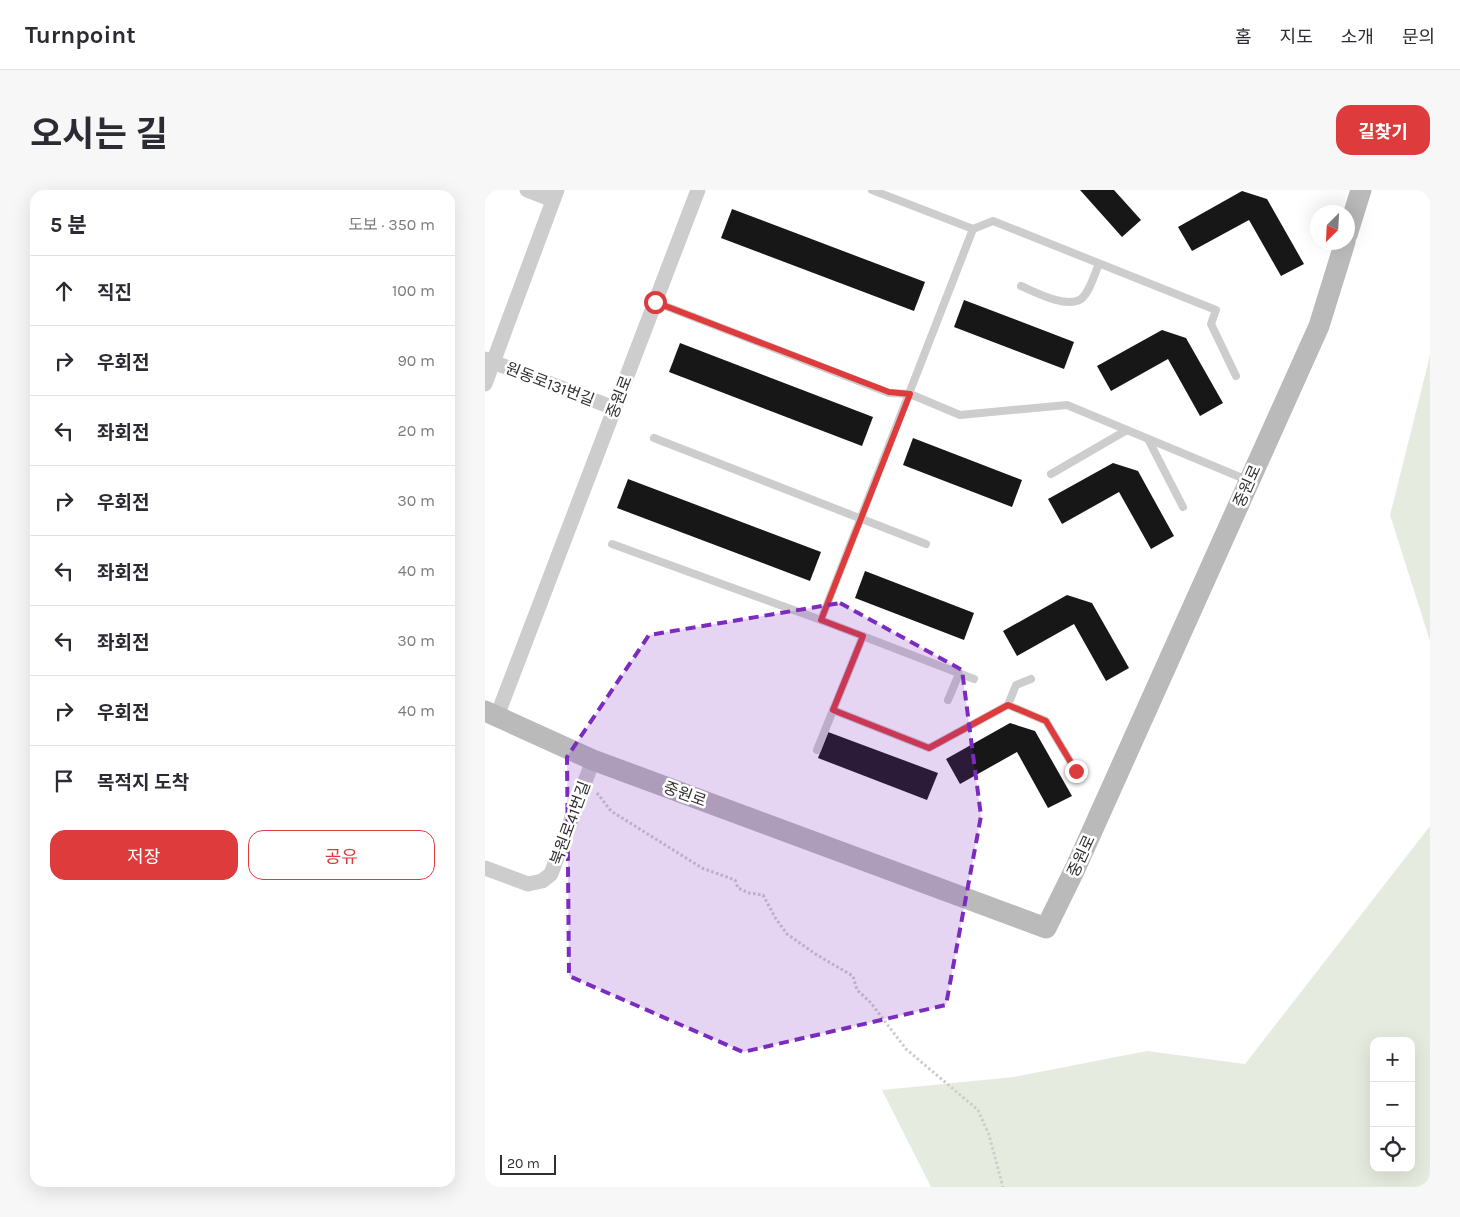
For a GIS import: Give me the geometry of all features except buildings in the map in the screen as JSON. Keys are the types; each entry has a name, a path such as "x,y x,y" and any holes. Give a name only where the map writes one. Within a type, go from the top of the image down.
{"street":[{"path":"485,384 489,361 555,195 527,190"},
{"name":"중원로","path":"698,190 614,408 491,714 593,760 1046,928 1079,860 1319,326 1343,250"},
{"path":"1355,209 1361,190"},
{"name":"원동로131번길","path":"489,361 614,408"},
{"name":"북원로41번길","path":"485,868 528,884 542,882 551,874 593,760"}],"lane":[{"path":"872,190 973,229 993,221 1216,310 1211,324 1237,376"},
{"path":"821,620 973,229"},
{"path":"1021,286 1057,301 1072,302 1080,300 1087,291 1099,264"},
{"path":"655,302 889,392 910,394 960,415 1067,405 1249,481"},
{"path":"1051,474 1127,430"},
{"path":"654,438 925,544"},
{"path":"1148,439 1183,507"},
{"path":"612,544 821,620 973,679"},
{"path":"817,750 863,636"},
{"path":"948,700 959,674"},
{"path":"833,710 929,748 1008,705 1016,685 1031,679"},
{"path":"1008,705 1046,721 1076,771"}],"path":[{"path":"584,785 600,795 611,811 702,868 735,880 738,888 763,895 776,919 787,934 817,955 853,976 857,990 871,1003 906,1049 978,1110 989,1135 1003,1187"}],"highlighted area":[{"path":"840,603 962,670 981,816 946,1005 743,1052 569,976 567,757 649,635"}],"shaded area":[{"path":"1430,355 1430,641 1390,515"},
{"path":"1430,826 1430,1187 931,1187 882,1090 1014,1077 1147,1051 1245,1064"}],"route":[{"path":"655,302 889,392 910,394 821,620 863,636 833,710 929,748 1008,705 1046,721 1076,771"}]}
